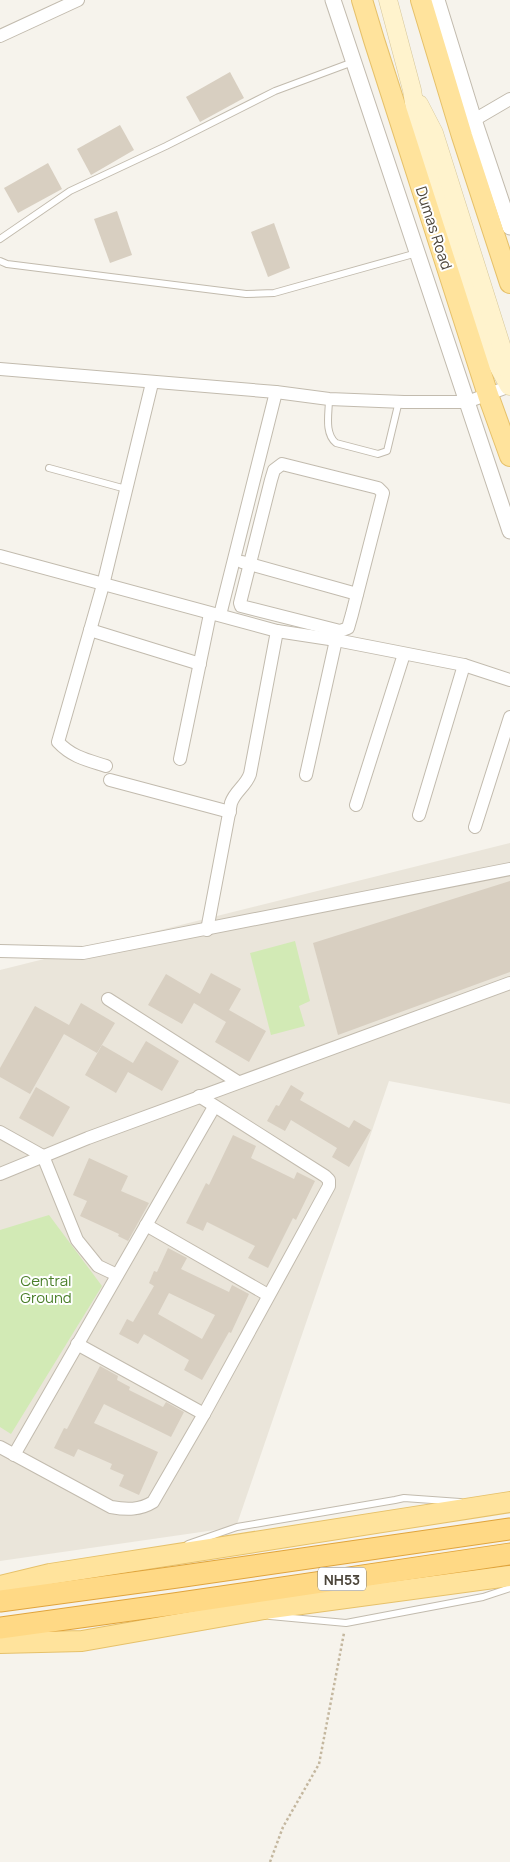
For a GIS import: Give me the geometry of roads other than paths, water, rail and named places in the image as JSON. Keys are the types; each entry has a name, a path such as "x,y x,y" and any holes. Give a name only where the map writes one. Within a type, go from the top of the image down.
{"highway":[{"name":"NH53","path":"0,1601 510,1529"},
{"name":"NH53","path":"0,1628 510,1554"}],"main road":[{"name":"Dumas Road","path":"362,0 488,395 510,456"},
{"path":"388,0 412,90 419,135 489,350 510,387"},
{"path":"421,0 510,283"},
{"path":"0,1586 50,1574 503,1503"},
{"path":"0,1643 82,1641 238,1614 510,1576"}],"street":[{"path":"0,36 78,0"},
{"path":"333,0 510,532"},
{"path":"437,0 474,120 510,227"},
{"path":"474,120 510,99"},
{"path":"0,369 276,392 329,399 467,402 510,387"},
{"path":"106,766 75,756 58,742 103,585 152,383"},
{"path":"180,759 200,664 234,560 276,392"},
{"path":"258,462 277,467"},
{"path":"282,464 382,490 383,497 348,628 340,632 243,608 240,603 249,564 274,470 282,464"},
{"path":"0,556 278,632 336,640 464,665 510,680"},
{"path":"234,560 357,594"},
{"path":"90,630 200,664"},
{"path":"206,930 234,795 248,781 250,774 278,632"},
{"path":"306,775 336,640"},
{"path":"356,805 404,654"},
{"path":"419,815 464,665"},
{"path":"475,827 510,717"},
{"path":"110,780 230,812"},
{"path":"0,951 83,953 510,869"},
{"path":"0,1174 199,1096 510,983"},
{"path":"108,999 238,1082"},
{"path":"0,1447 111,1508 144,1507 153,1502 204,1414 329,1186 329,1180 199,1096"},
{"path":"14,1455 214,1106"},
{"path":"0,1132 43,1156 78,1240 98,1266 117,1275"},
{"path":"146,1225 268,1295"},
{"path":"77,1344 204,1414"}],"lane":[{"path":"0,239 70,191 166,146 274,91 354,61"},
{"path":"0,261 7,264 246,294 274,293 418,253"},
{"path":"329,399 328,434 331,439 336,443 378,454 387,452 399,401"},
{"path":"48,468 126,490"},
{"path":"238,1614 346,1623 483,1597 510,1588"}],"park label":[{"name":"Central Ground","path":"46,1288"}]}
